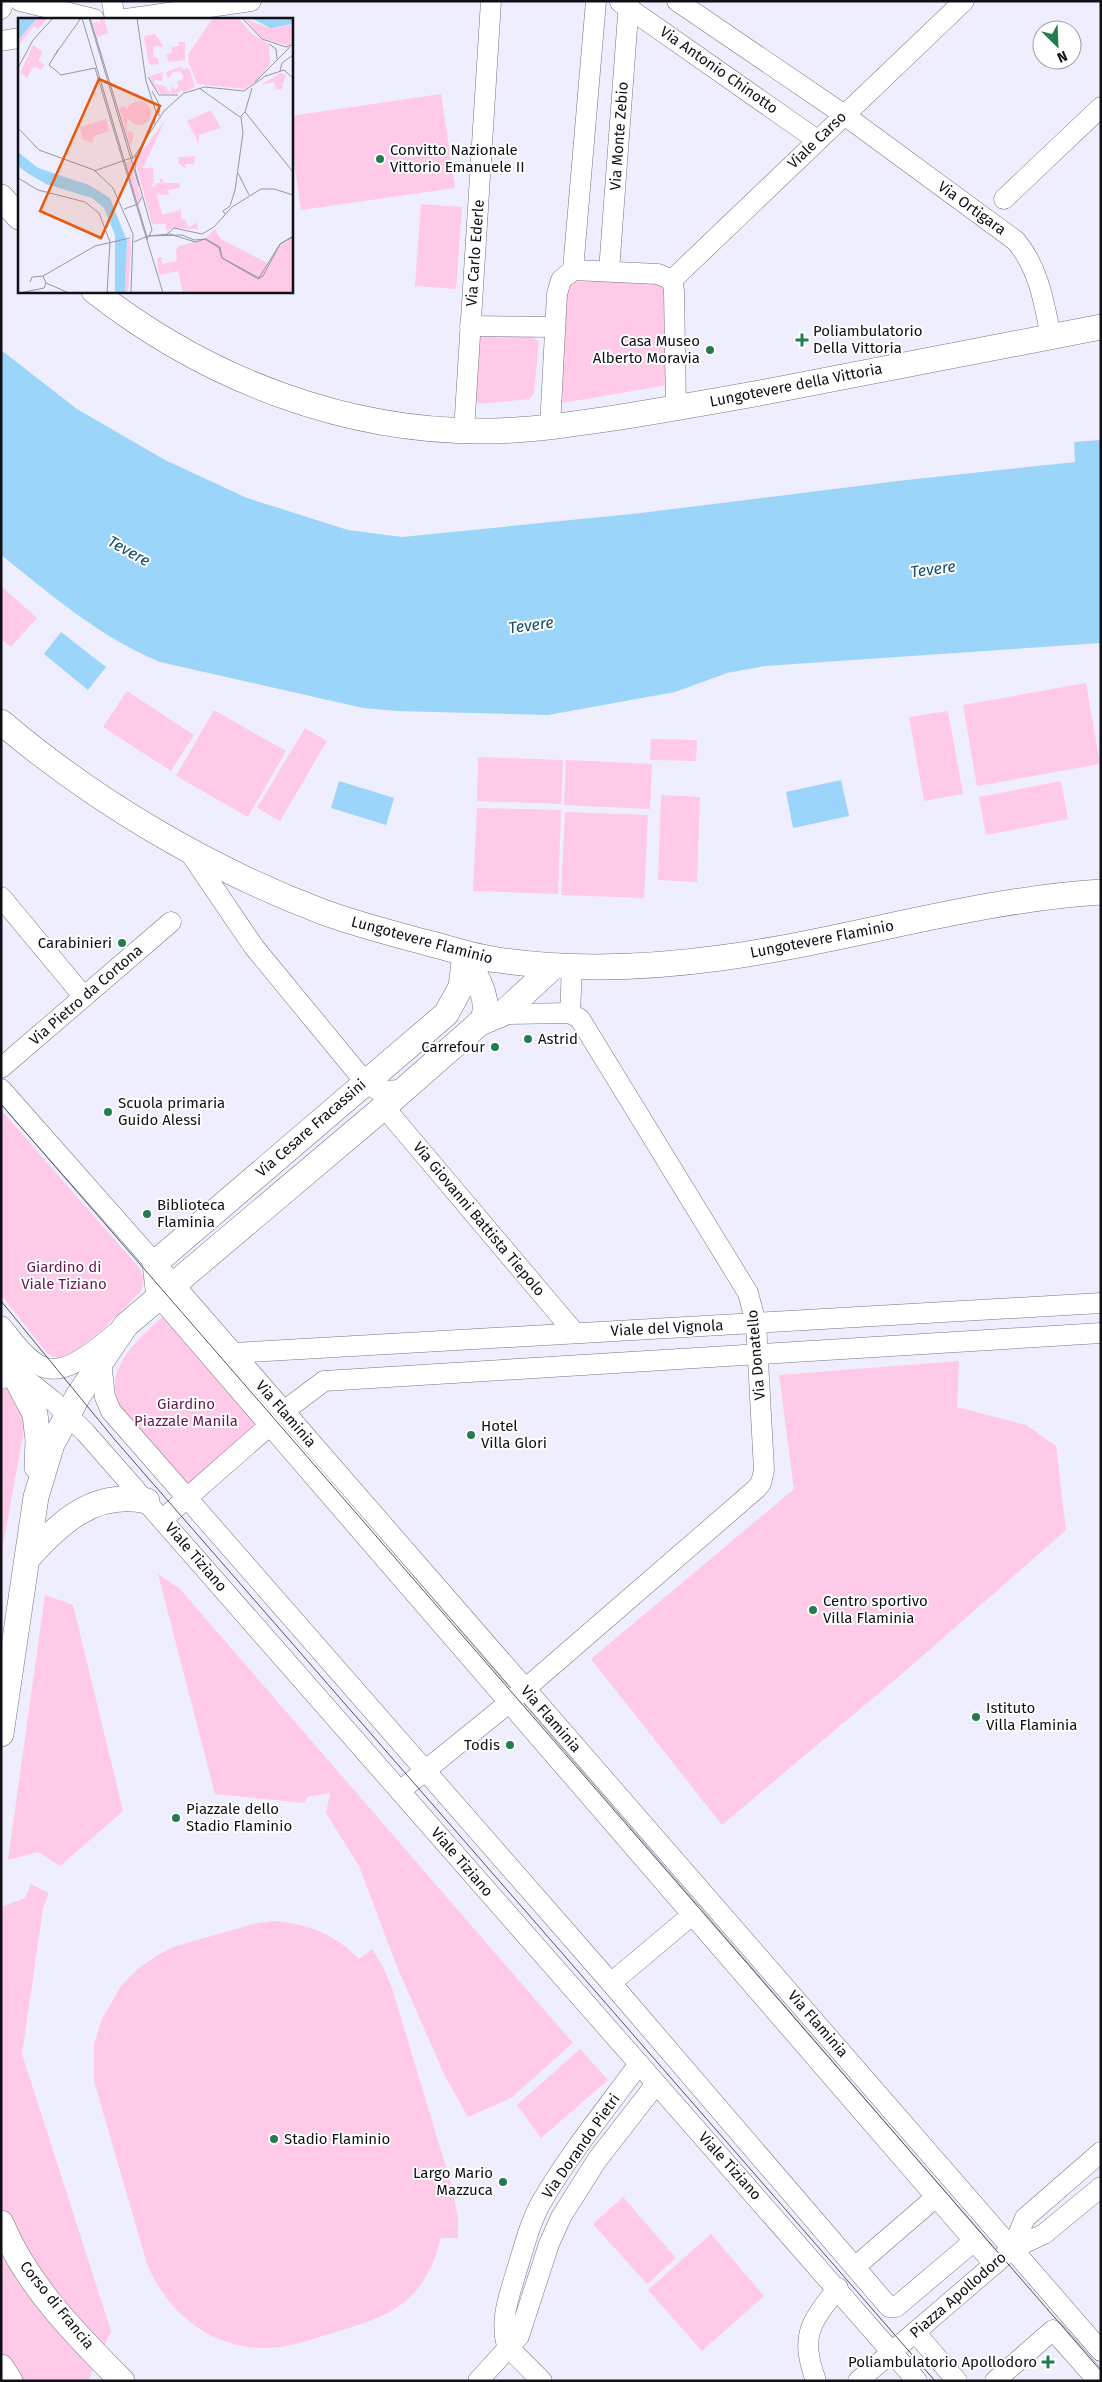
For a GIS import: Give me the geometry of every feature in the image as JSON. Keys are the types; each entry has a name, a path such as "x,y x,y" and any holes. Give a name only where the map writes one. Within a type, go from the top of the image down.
{"main road":[{"path":"1,196 18,216"},
{"name":"Lungotevere della Vittoria","path":"95,292 140,326 198,359 285,398 332,412 391,424 464,431 550,427 676,408 1101,327"},
{"name":"Lungotevere Flaminio","path":"1,722 82,783 188,850 251,883 326,913 465,954 500,961 563,966 612,966 716,959 1004,904 1101,892"},
{"path":"465,954 486,1002 485,1014 478,1024"},
{"name":"Via Cesare Fracassini","path":"155,1262 446,1014 461,987 465,954"},
{"path":"478,1024 502,1014 563,966"},
{"name":"Via Cesare Fracassini","path":"36,1497 52,1444 101,1362 126,1326 384,1107 478,1024"},
{"path":"155,1262 166,1291"},
{"path":"1,1734 36,1497 38,1440 37,1422 32,1406 5,1366"},
{"path":"28,1558 61,1523 81,1511 118,1499 129,1498 155,1510"},
{"name":"Corso di Francia","path":"1,2223 16,2254 42,2291 72,2328 122,2381"},
{"path":"1,2367 10,2381"}],"street":[{"path":"1,9 4,1"},
{"path":"20,1 90,18"},
{"path":"112,1 114,18"},
{"path":"133,18 251,1"},
{"name":"Via Carlo Ederle","path":"464,431 491,1"},
{"path":"573,270 596,1"},
{"path":"677,1 843,114"},
{"name":"Viale Carso","path":"672,280 843,114 964,1"},
{"name":"Via Antonio Chinotto","path":"626,3 817,140"},
{"name":"Via Monte Zebio","path":"609,271 626,3"},
{"path":"1,41 18,38"},
{"path":"1004,199 1101,106"},
{"name":"Via Ortigara","path":"843,114 1016,241 1028,257 1038,276 1051,337"},
{"path":"550,427 554,327 559,285 565,275 573,270 658,274 672,280 674,287 676,408"},
{"path":"470,326 554,327"},
{"path":"188,850 254,947 365,1082 379,1090 403,1090"},
{"path":"1,898 84,997"},
{"name":"Via Pietro da Cortona","path":"1,1068 171,922"},
{"path":"502,1014 570,1013 563,966"},
{"name":"Via Donatello","path":"518,1696 761,1483 764,1470 756,1323 748,1293 580,1019 570,1013"},
{"path":"1,1089 155,1262"},
{"name":"Via Giovanni Battista Tiepolo","path":"384,1107 574,1332"},
{"name":"Via Flaminia","path":"166,1291 234,1353 284,1411 518,1696 693,1914 994,2264"},
{"name":"Via Flaminia","path":"166,1291 269,1426 518,1696 1101,2350"},
{"name":"Viale del Vignola","path":"234,1353 1101,1303"},
{"path":"1,1326 34,1362 42,1367 56,1369 74,1363 126,1326"},
{"name":"Viale del Vignola","path":"324,1381 1101,1333"},
{"path":"284,1411 324,1381 317,1368 318,1358 323,1349"},
{"name":"Viale Tiziano","path":"101,1362 104,1397 111,1411 611,1983 856,2266 888,2306 895,2308 974,2241"},
{"name":"Viale Tiziano","path":"5,1366 68,1415 155,1510 656,2084 838,2288 917,2381"},
{"path":"155,1510 187,1498 269,1426"},
{"path":"400,1791 518,1696"},
{"path":"611,1983 693,1914"},
{"name":"Via Dorando Pietri","path":"507,2346 503,2328 509,2298 527,2238 545,2197 583,2139 639,2064"},
{"name":"Via Dorando Pietri","path":"478,2381 507,2346 518,2336 553,2233 566,2210 598,2160 656,2084"},
{"path":"1012,2249 1025,2218 1101,2152"},
{"path":"1012,2249 1044,2234 1101,2187"},
{"path":"856,2266 936,2196"},
{"path":"545,2197 566,2210"},
{"name":"Piazza Apollodoro","path":"858,2381 1012,2249"},
{"path":"816,2381 809,2362 807,2340 816,2317 838,2288"},
{"path":"995,2381 1053,2330 1098,2381"},
{"path":"915,2332 957,2381"},
{"path":"507,2346 542,2381"}],"green space":[{"path":"441,94 455,188 301,210 292,148 292,116"},
{"path":"421,204 462,207 456,289 415,286"},
{"path":"574,274 664,280 668,385 556,404 564,285"},
{"path":"484,333 529,333 539,342 534,393 530,399 479,404 474,397 476,342"},
{"path":"1,586 37,618 11,647 1,639"},
{"path":"1086,683 1100,764 977,786 963,705"},
{"path":"127,691 194,735 171,771 103,727"},
{"path":"214,710 286,751 248,817 176,776"},
{"path":"948,711 963,794 924,801 909,717"},
{"path":"305,728 327,741 280,821 257,808"},
{"path":"651,739 697,740 696,761 650,760"},
{"path":"478,757 563,760 561,804 477,801"},
{"path":"566,760 652,764 650,809 564,805"},
{"path":"1061,781 1068,819 986,835 979,797"},
{"path":"661,795 700,797 697,882 658,880"},
{"path":"477,808 561,810 558,894 473,891"},
{"path":"565,812 648,815 644,898 561,895"},
{"name":"Giardino di Viale Tiziano","path":"1,1110 140,1269 144,1280 141,1291 102,1330 62,1358 53,1357 47,1353 1,1295"},
{"name":"Giardino Piazzale Manila","path":"164,1316 257,1423 186,1486 119,1405 115,1392 115,1379 126,1355 144,1334"},
{"name":"Centro sportivo Villa Flaminia","path":"959,1361 957,1407 1026,1425 1056,1446 1066,1530 910,1667 722,1825 591,1659 794,1489 779,1375"},
{"path":"1,1377 26,1419 1,1556"},
{"path":"158,1574 180,1589 573,2043 511,2098 468,2117 445,2076 398,1969 359,1866 326,1813 330,1793 307,1797 305,1803 215,1794"},
{"path":"45,1595 73,1605 123,1811 60,1866 38,1852 8,1860"},
{"path":"31,1884 49,1893 43,1908 22,2054 111,2331 88,2381 1,2381 1,1907 25,1898"},
{"name":"Stadio Flaminio","path":"273,1921 297,1924 320,1932 341,1943 359,1959 372,1949 384,1969 393,1991 451,2184 458,2218 458,2238 441,2238 434,2260 425,2278 403,2304 388,2313 353,2327 307,2341 282,2347 266,2348 246,2347 209,2335 179,2312 166,2298 156,2281 147,2264 94,2081 94,2044 102,2019 121,1986 140,1967 173,1947 257,1923"},
{"path":"580,2049 608,2080 541,2138 517,2105"},
{"path":"623,2197 676,2258 647,2284 593,2224"},
{"path":"711,2234 764,2296 702,2351 648,2290"}],"water":[{"name":"Tevere","path":"1,350 77,409 165,460 247,498 348,530 402,537 641,513 898,481 1075,462 1074,442 1101,440 1101,643 765,666 727,673 675,692 548,715 397,711 363,708 160,662 117,641 97,628 57,600 1,555"},
{"path":"61,632 106,667 88,690 44,654"},
{"path":"841,780 849,816 793,828 786,792"},
{"path":"339,781 394,798 386,825 331,808"}],"tram line":[{"path":"1,1104 1101,2371"},
{"path":"1,1301 115,1440 935,2381"}],"place":[{"name":"Convitto Nazionale Vittorio Emanuele II","path":"380,159"},
{"name":"Poliambulatorio Della Vittoria","path":"802,340"},
{"name":"Casa Museo Alberto Moravia","path":"710,350"},
{"name":"Carabinieri","path":"122,943"},
{"name":"Astrid","path":"528,1039"},
{"name":"Carrefour","path":"495,1047"},
{"name":"Scuola primaria Guido Alessi","path":"108,1112"},
{"name":"Biblioteca Flaminia","path":"147,1214"},
{"name":"Hotel Villa Glori","path":"471,1435"},
{"name":"Centro sportivo Villa Flaminia","path":"813,1610"},
{"name":"Istituto Villa Flaminia","path":"976,1717"},
{"name":"Todis","path":"510,1745"},
{"name":"Piazzale dello Stadio Flaminio","path":"176,1818"},
{"name":"Stadio Flaminio","path":"274,2139"},
{"name":"Largo Mario Mazzuca","path":"503,2182"},
{"name":"Poliambulatorio Apollodoro","path":"1048,2362"}]}
